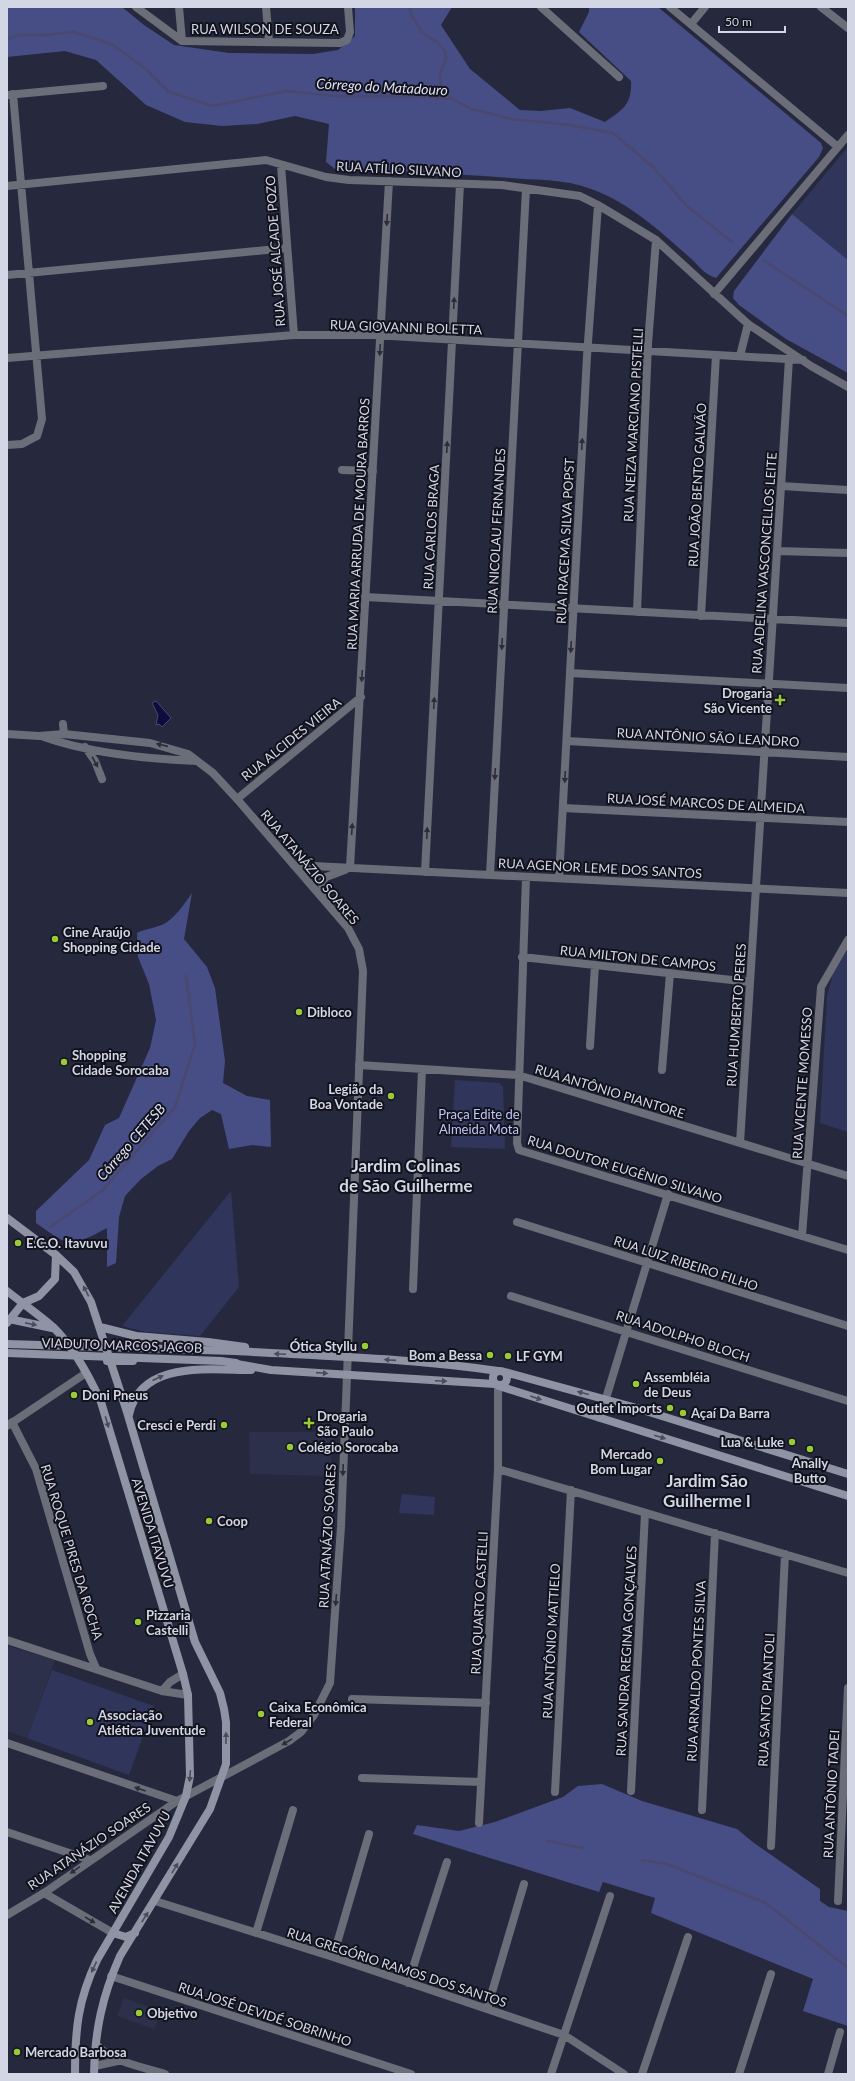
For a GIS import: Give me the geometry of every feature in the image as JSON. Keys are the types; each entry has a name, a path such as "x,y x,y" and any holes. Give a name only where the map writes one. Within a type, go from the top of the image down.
{"main road":[{"name":"AVENIDA ITAVUVU","path":"7,1218 74,1272 91,1302 129,1418 194,1642 220,1693 224,1709 226,1764 222,1777 210,1810 155,1902 120,1956 111,1976 100,2011 95,2070"},
{"path":"8,1321 23,1303 39,1296 55,1279 56,1256"},
{"path":"7,1290 27,1297 39,1296"},
{"name":"AVENIDA ITAVUVU","path":"7,1290 54,1328 65,1341 86,1373 101,1402 188,1695 190,1776 186,1796 169,1837 97,1960 88,1979 78,2010 75,2041 75,2074"},
{"path":"8,1321 54,1328"},
{"path":"100,1327 136,1336 208,1342 250,1348 260,1353 347,1357 465,1366 502,1372 605,1398 848,1474"},
{"name":"AVENIDA ITAVUVU","path":"65,1341 78,1351 94,1358 111,1361"},
{"name":"VIADUTO MARCOS JACOB","path":"7,1344 260,1353"},
{"name":"VIADUTO MARCOS JACOB","path":"7,1353 221,1361 236,1363"},
{"path":"111,1361 236,1363 271,1370"},
{"path":"129,1418 131,1404 138,1392 147,1383 163,1376 185,1371 271,1370 498,1385 504,1384 507,1380 502,1372"},
{"path":"502,1372 493,1375 492,1380 498,1385 848,1496"},
{"path":"113,1933 126,1937 136,1932"}],"street":[{"name":"RUA WILSON DE SOUZA","path":"136,7 182,41 340,43 347,40 350,32 348,7"},
{"path":"179,7 182,41"},
{"path":"266,7 270,42"},
{"path":"541,7 619,77"},
{"path":"670,7 838,147"},
{"path":"691,24 705,7"},
{"path":"822,7 848,28"},
{"path":"7,445 22,444 37,436 42,419 21,184 10,94 103,86"},
{"path":"714,294 848,135"},
{"name":"RUA ATÍLIO SILVANO","path":"7,186 266,160 326,177 502,185 580,196 598,205 656,240 748,324 848,387"},
{"name":"RUA JOSÉ ALCADE POZO","path":"281,165 294,335"},
{"name":"RUA MARIA ARRUDA DE MOURA BARROS","path":"350,868 361,697 365,598 389,181"},
{"name":"RUA CARLOS BRAGA","path":"425,872 460,184"},
{"name":"RUA NICOLAU FERNANDES","path":"490,875 526,189"},
{"name":"RUA IRACEMA SILVA POPST","path":"559,878 587,348 598,205"},
{"name":"RUA NEIZA MARCIANO PISTELLI","path":"637,612 648,351 656,240"},
{"path":"7,275 287,248"},
{"path":"740,356 748,324"},
{"name":"RUA GIOVANNI BOLETTA","path":"7,358 294,335 381,335 518,345 804,360"},
{"name":"RUA JOÃO BENTO GALVÃO","path":"701,616 716,355"},
{"name":"RUA ADELINA VASCONCELLOS LEITE","path":"756,888 789,359"},
{"path":"342,470 373,471"},
{"path":"781,486 848,490"},
{"path":"777,551 848,553"},
{"path":"365,598 701,616 848,622"},
{"path":"570,673 848,688"},
{"name":"RUA ALCIDES VIEIRA","path":"237,799 361,697"},
{"path":"63,724 64,734"},
{"name":"RUA ATANÁZIO SOARES","path":"7,734 40,736 64,734 136,741 179,750 197,761 213,773 237,799 323,897 348,928 359,949 363,970 341,1527 330,1683 314,1715 301,1732 289,1741 177,1801 44,1893 7,1915"},
{"name":"RUA ATANÁZIO SOARES","path":"40,736 60,743 113,753 197,761"},
{"path":"113,753 120,744 136,741"},
{"name":"RUA ANTÔNIO SÃO LEANDRO","path":"566,741 848,757"},
{"path":"85,748 95,761 102,779"},
{"name":"RUA JOSÉ MARCOS DE ALMEIDA","path":"563,808 848,822"},
{"name":"RUA AGENOR LEME DOS SANTOS","path":"294,865 848,893"},
{"name":"RUA AGENOR LEME DOS SANTOS","path":"323,897 322,882 326,877 350,868"},
{"name":"RUA DOUTOR EUGÊNIO SILVANO","path":"526,877 518,1075 517,1143 519,1150 668,1194 848,1250"},
{"name":"RUA HUMBERTO PERES","path":"740,1143 756,888"},
{"name":"RUA VICENTE MOMESSO","path":"802,1236 821,987 848,940"},
{"name":"RUA MILTON DE CAMPOS","path":"522,957 750,982"},
{"path":"590,1046 595,965"},
{"path":"662,1070 670,973"},
{"name":"RUA ANTÔNIO PIANTORE","path":"359,1065 518,1075 848,1176"},
{"path":"413,1290 422,1069"},
{"path":"600,1418 668,1194"},
{"name":"RUA LUIZ RIBEIRO FILHO","path":"517,1222 848,1326"},
{"name":"RUA ADOLPHO BLOCH","path":"511,1296 848,1401"},
{"path":"10,1424 86,1373"},
{"name":"RUA QUARTO CASTELLI","path":"479,1822 498,1469 498,1385"},
{"name":"RUA ROQUE PIRES DA ROCHA","path":"10,1424 36,1469 90,1654 96,1668"},
{"path":"498,1469 848,1573"},
{"name":"RUA ANTÔNIO MATTIELO","path":"555,1792 571,1490"},
{"name":"RUA SANDRA REGINA GONÇALVES","path":"631,1792 645,1512"},
{"name":"RUA ARNALDO PONTES SILVA","path":"702,1810 715,1533"},
{"name":"RUA SANTO PIANTOLI","path":"771,1846 785,1554"},
{"path":"7,1640 96,1668 162,1691 188,1695"},
{"path":"162,1691 170,1682 183,1674"},
{"name":"RUA ANTÔNIO TADEI","path":"838,1901 848,1688"},
{"path":"352,1699 486,1703"},
{"path":"7,1743 177,1801"},
{"path":"362,1778 482,1782"},
{"path":"256,1933 293,1810"},
{"path":"7,1832 90,1860"},
{"path":"333,1957 369,1834"},
{"path":"408,1982 447,1862"},
{"path":"487,2009 524,1884"},
{"path":"44,1893 113,1933"},
{"path":"551,2074 610,1896"},
{"name":"RUA GREGÓRIO RAMOS DOS SANTOS","path":"155,1902 333,1957 564,2035 624,2074"},
{"path":"642,2074 688,1937"},
{"path":"740,2074 771,1974"},
{"name":"RUA JOSÉ DEVIDÉ SOBRINHO","path":"111,1976 411,2074"},
{"path":"828,2074 840,2032"},
{"path":"96,2044 104,2052 122,2060 166,2074"},
{"path":"95,2070 122,2060"}],"shaded area":[{"path":"7,7 122,7 144,25 174,45 229,53 313,54 338,50 355,36 355,7 452,7 441,25 470,69 520,110 541,111 570,108 605,122 625,106 630,96 631,81 579,32 589,12 589,7 658,7 821,143 823,148 819,157 716,278 704,271 666,236 618,201 591,189 572,183 466,175 335,169 326,162 329,124 295,116 257,124 222,126 185,122 146,105 96,60 65,51 7,57"},
{"path":"792,214 848,260 848,373 786,339 739,305 733,298 734,291"},
{"path":"156,701 171,718 162,727 159,724 156,725 158,715 152,703"},
{"path":"192,893 184,939 207,967 215,988 225,1061 223,1083 247,1096 270,1100 271,1147 252,1145 229,1149 221,1114 212,1110 200,1118 189,1131 172,1159 158,1166 141,1179 125,1196 119,1217 116,1263 107,1267 107,1228 85,1239 77,1242 70,1242 56,1237 36,1223 36,1211 89,1160 105,1125 119,1118 150,1048 156,1020 149,984 138,957 137,933 160,926 167,922 184,905"},
{"name":"Colégio Sorocaba","path":"249,1432 332,1432 331,1476 250,1474"},
{"path":"7,1646 55,1660 27,1738 7,1731"},
{"path":"602,1784 642,1801 737,1829 754,1843 820,1889 820,1901 829,1907 848,1911 848,2026 803,2011 813,1979 651,1913 655,1898 603,1882 599,1892 413,1834 417,1825 459,1831 495,1822 563,1797 578,1786"},
{"name":"Objetivo","path":"124,1998 161,2011 154,2029 117,2016"}],"green space":[{"path":"848,147 848,260 792,214"},
{"path":"848,949 848,1132 820,1123 827,997 833,974"},
{"name":"Praça Edite de Almeida Mota","path":"455,1080 499,1083 503,1087 505,1149 451,1147"},
{"path":"231,1191 239,1287 200,1336 146,1332 122,1326"},
{"path":"402,1494 435,1497 434,1515 399,1513"},
{"name":"Associação Atlética Juventude","path":"52,1670 154,1706 129,1775 27,1738"}],"waterway":[{"path":"409,7 412,16 422,33 436,41 445,51 446,59 440,73 441,87 452,99"},
{"name":"Córrego do Matadouro","path":"7,39 19,35 45,35 73,32 96,39 113,45 146,69 169,92 213,106 286,91 334,96 416,96 452,99 472,109 511,119 570,125 613,133 653,167 687,206 732,242"},
{"name":"Córrego do Matadouro","path":"763,260 848,316"},
{"name":"Córrego CETESB","path":"50,1227 103,1190 175,1107 195,1044 186,976"},
{"path":"547,1841 583,1848"},
{"path":"642,1860 667,1864 766,1903 848,1968"}],"place":[{"name":"Drogaria São Vicente","path":"780,700"},
{"name":"Cine Araújo Shopping Cidade","path":"55,939"},
{"name":"Dibloco","path":"299,1012"},
{"name":"Shopping Cidade Sorocaba","path":"64,1062"},
{"name":"Legião da Boa Vontade","path":"391,1096"},
{"name":"E.C.O. Itavuvu","path":"18,1243"},
{"name":"Ótica Styllu","path":"365,1346"},
{"name":"Bom a Bessa","path":"490,1355"},
{"name":"LF GYM","path":"508,1356"},
{"name":"Assembléia de Deus","path":"636,1384"},
{"name":"Doni Pneus","path":"74,1395"},
{"name":"Outlet Imports","path":"670,1408"},
{"name":"Açaí Da Barra","path":"683,1413"},
{"name":"Drogaria São Paulo","path":"309,1423"},
{"name":"Cresci e Perdi","path":"224,1425"},
{"name":"Lua & Luke","path":"792,1442"},
{"name":"Colégio Sorocaba","path":"290,1447"},
{"name":"Anally Butto","path":"810,1449"},
{"name":"Mercado Bom Lugar","path":"660,1461"},
{"name":"Coop","path":"209,1521"},
{"name":"Pizzaria Castelli","path":"138,1622"},
{"name":"Caixa Econômica Federal","path":"261,1714"},
{"name":"Associação Atlética Juventude","path":"90,1722"},
{"name":"Objetivo","path":"139,2013"},
{"name":"Mercado Barbosa","path":"17,2052"}],"district":[{"name":"Jardim Colinas de São Guilherme","path":"406,1176"},
{"name":"Jardim São Guilherme I","path":"707,1491"}]}
